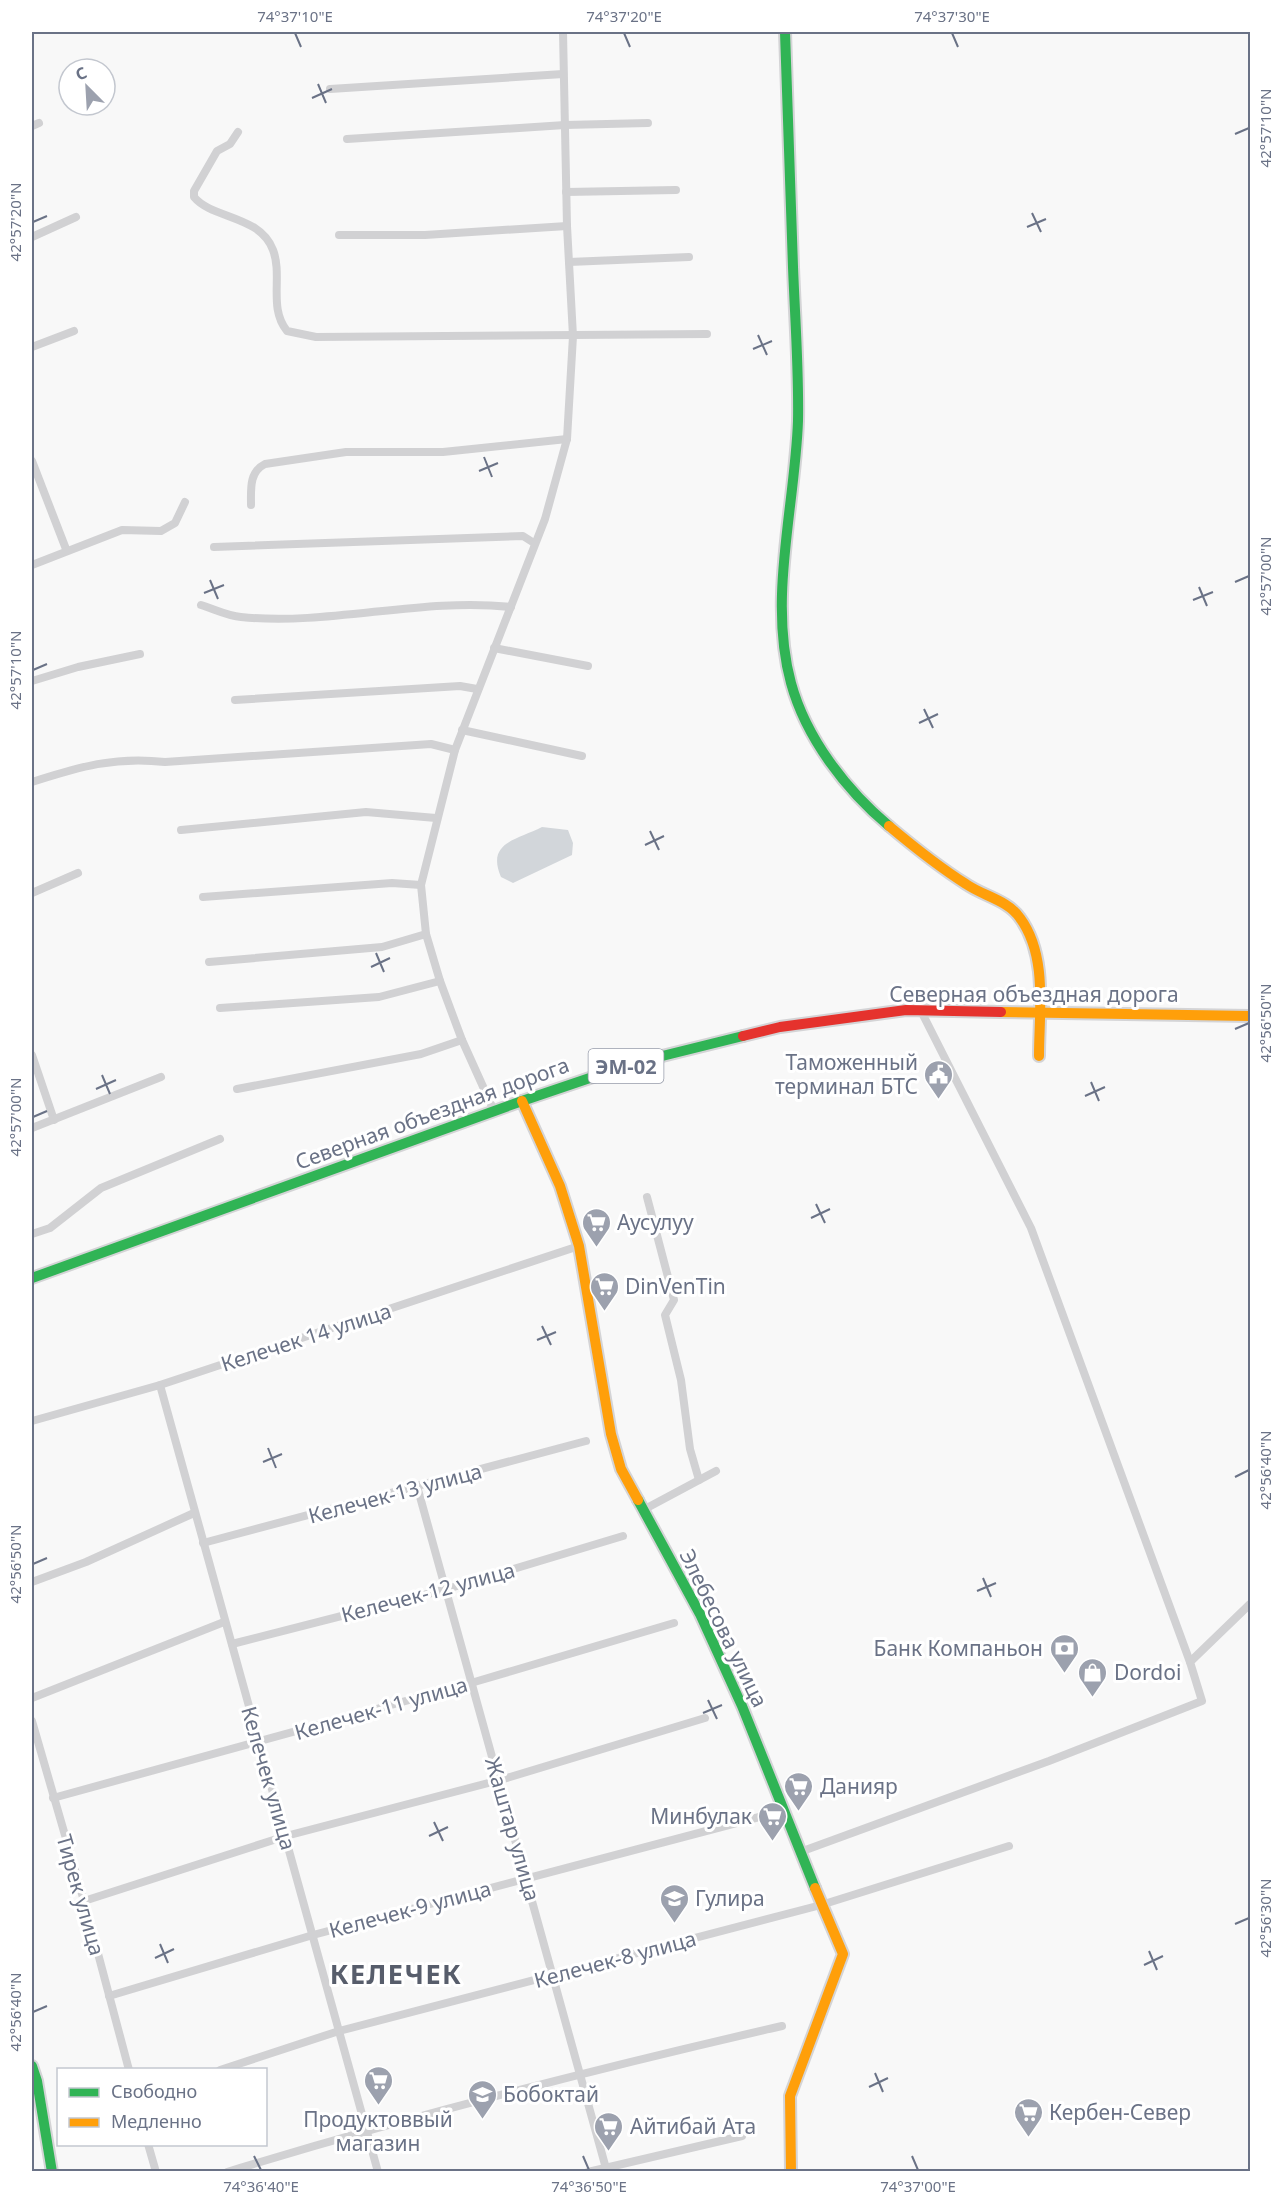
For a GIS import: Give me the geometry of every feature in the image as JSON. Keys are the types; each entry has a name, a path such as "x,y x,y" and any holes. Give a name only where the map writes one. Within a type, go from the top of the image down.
{"main road":[{"path":"785,32 797,381 797,440 783,630 790,680 803,720 840,777 896,834 968,886 1012,909 1021,918 1031,939 1038,972 1039,1056"},
{"name":"Северная объездная дорога","path":"32,1278 522,1101 634,1063 780,1027 847,1016 921,1011 1251,1016"},
{"name":"Элебесова улица","path":"522,1101 560,1186 579,1246 611,1434 621,1469 700,1614 742,1706 782,1811 843,1954 790,2096 791,2172"},
{"path":"32,2066 37,2080 52,2172"}],"street":[{"path":"494,1111 462,1040 440,981 426,934 421,885 436,818 455,750 545,519 567,439 573,336 567,226 563,32"},
{"path":"330,89 563,74"},
{"path":"347,138 565,125 648,123"},
{"path":"238,132 230,144 217,151 194,191 194,197 262,233 273,250 277,271 278,312 287,331 316,337 707,334"},
{"path":"566,192 675,190"},
{"path":"32,237 76,217"},
{"path":"339,235 425,234 567,226"},
{"path":"569,262 689,257"},
{"path":"32,347 74,331"},
{"path":"251,505 251,484 257,468 265,464 346,452 443,452 567,439"},
{"path":"32,461 66,549"},
{"path":"32,565 66,549 122,530 161,531 175,523 185,502"},
{"path":"214,547 523,536 534,543"},
{"path":"201,605 238,617 286,619 476,603 511,607"},
{"path":"494,648 588,666"},
{"path":"32,681 78,667 140,654"},
{"path":"235,700 460,686 477,689"},
{"path":"462,730 582,756"},
{"path":"32,782 89,764 134,758 165,762 431,744 455,750"},
{"path":"181,830 366,812 436,818"},
{"path":"32,893 78,873"},
{"path":"203,897 392,883 421,885"},
{"path":"209,962 382,947 426,934"},
{"path":"220,1008 379,997 440,981"},
{"path":"800,1852 1049,1761 1202,1701 1190,1662 1031,1228 921,1011"},
{"path":"237,1089 421,1054 462,1040"},
{"path":"32,1055 54,1120"},
{"path":"32,1128 161,1077"},
{"path":"32,1234 50,1228 100,1188 220,1139"},
{"path":"647,1197 674,1300 665,1315 681,1380 690,1449 699,1480"},
{"name":"Келечек 14 улица","path":"32,1421 160,1385 579,1246"},
{"name":"Келечек улица","path":"160,1385 378,2172"},
{"name":"Келечек-13 улица","path":"203,1544 586,1441"},
{"path":"643,1510 716,1471"},
{"name":"Жаштар улица","path":"417,1486 607,2169"},
{"path":"32,1582 86,1562 194,1513"},
{"name":"Келечек-12 улица","path":"232,1644 447,1589 623,1536"},
{"path":"1190,1662 1251,1604"},
{"path":"32,1698 224,1622"},
{"name":"Келечек-11 улица","path":"53,1798 471,1683 674,1623"},
{"path":"84,1901 286,1836 500,1780 705,1718"},
{"name":"Тирек улица","path":"32,1721 84,1901 128,2068"},
{"name":"Келечек-9 улица","path":"109,1996 313,1935 782,1811"},
{"name":"Келечек-8 улица","path":"226,2068 339,2031 821,1905 1009,1846"},
{"path":"227,2172 367,2129 579,2073 782,2026"},
{"path":"588,2172 742,2136"},
{"path":"148,2146 156,2172"}],"shaded area":[{"path":"542,827 568,830 573,843 572,855 513,883 501,877 497,865 501,849 514,839"}],"traffic: fast":[{"path":"785,32 798,402 796,453 782,586 785,651 791,683 817,743 843,779 889,826"},
{"path":"32,1278 522,1101 634,1063 743,1036"},
{"path":"638,1500 700,1614 742,1706 815,1888"},
{"path":"32,2066 37,2081 52,2172"}],"traffic: slow":[{"path":"889,826 946,871 1009,907 1020,918 1035,949 1038,967 1039,1056"},
{"path":"1001,1012 1250,1016"},
{"path":"522,1101 560,1186 579,1246 611,1434 621,1469 638,1500"},
{"path":"791,2172 790,2096 843,1954 815,1888"}],"traffic: jam":[{"path":"743,1036 780,1027 906,1010 1001,1012"}],"place":[{"name":"Таможенный терминал БТС","path":"939,1100"},
{"name":"Аусулуу","path":"596,1248"},
{"name":"DinVenTin","path":"604,1312"},
{"name":"Банк Компаньон","path":"1064,1674"},
{"name":"Dordoi","path":"1093,1698"},
{"name":"Данияр","path":"799,1812"},
{"name":"Минбулак","path":"773,1842"},
{"name":"Гулира","path":"674,1924"},
{"name":"Продуктоввый магазин","path":"378,2106"},
{"name":"Бобоктай","path":"482,2120"},
{"name":"Кербен-Север","path":"1028,2138"},
{"name":"Айтибай Ата","path":"609,2152"}],"district":[{"name":"КЕЛЕЧЕК","path":"396,1973"}]}
